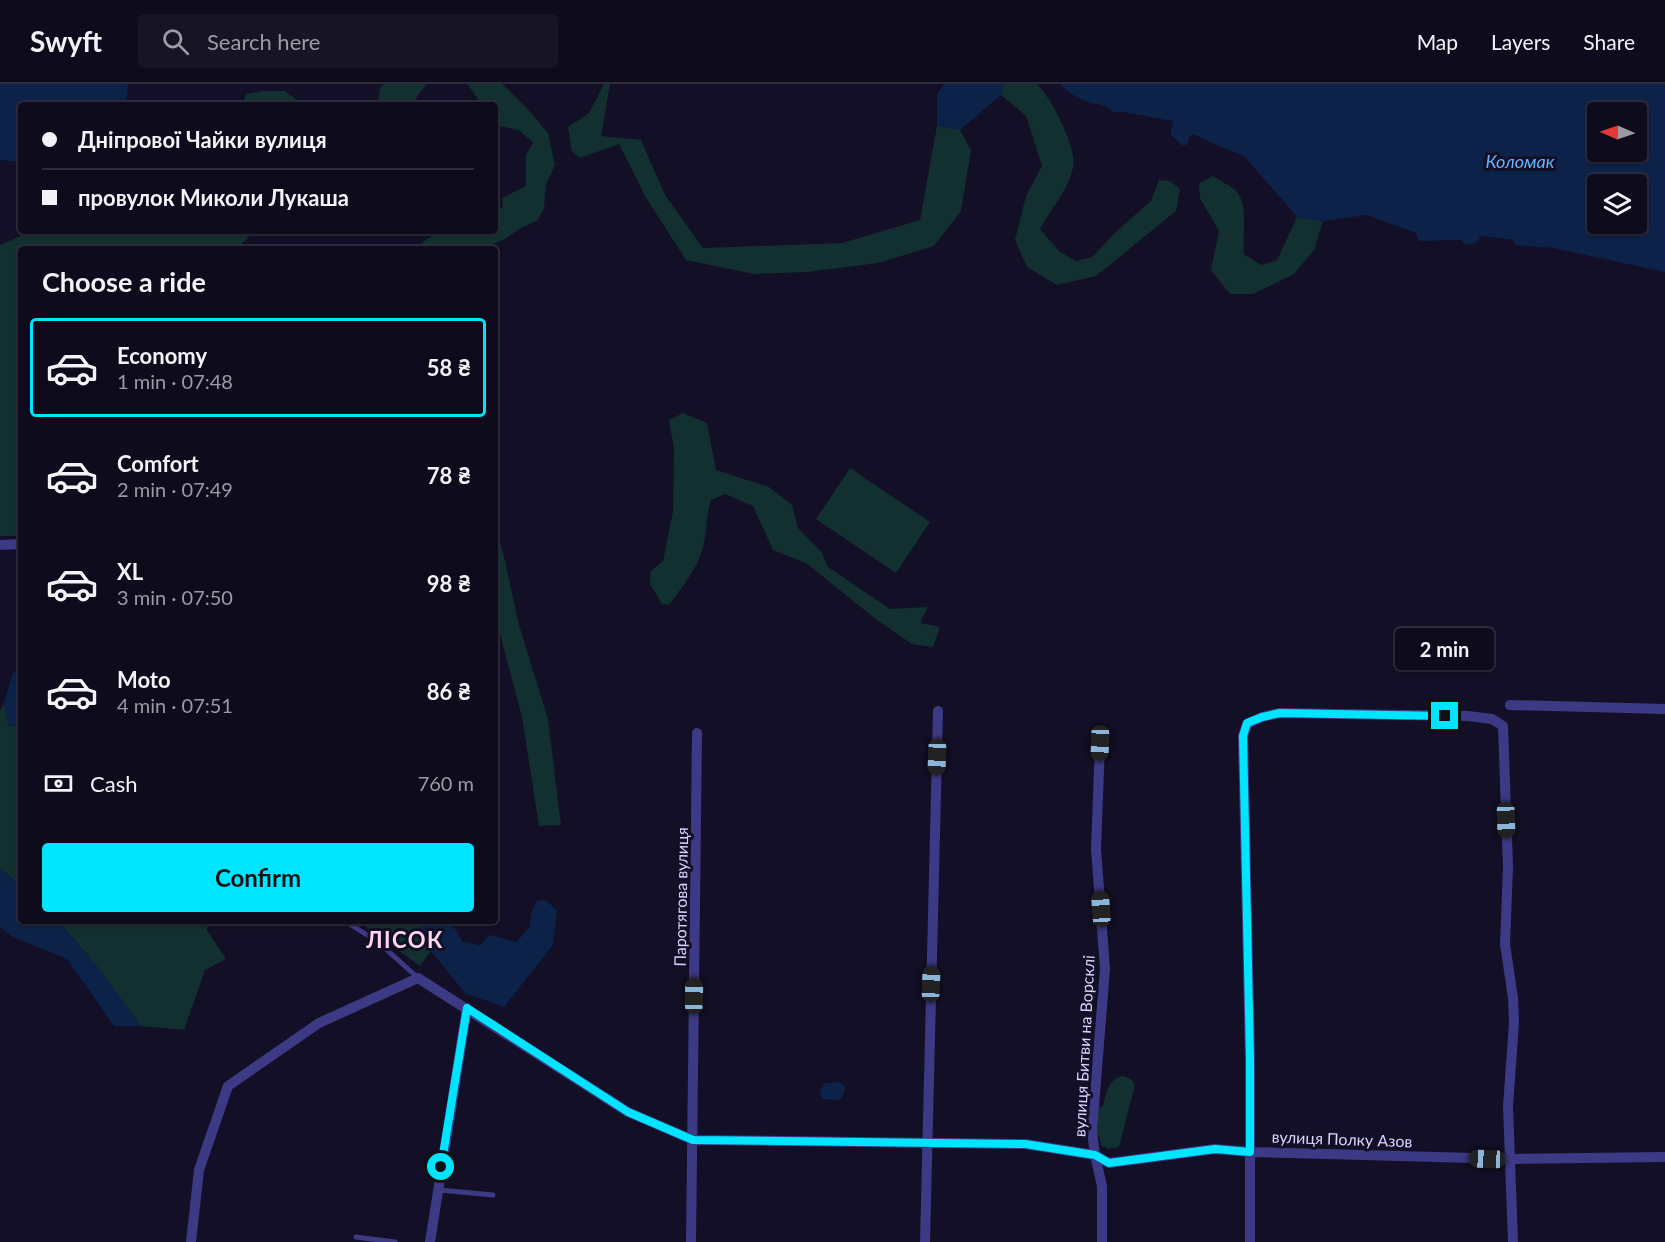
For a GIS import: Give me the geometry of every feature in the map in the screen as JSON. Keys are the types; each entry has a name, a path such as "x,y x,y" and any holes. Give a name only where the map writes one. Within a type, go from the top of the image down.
{"street":[{"path":"0,545 18,544"},
{"path":"1510,705 1665,709"},
{"path":"925,1242 938,711"},
{"path":"1250,1242 1250,1059 1243,736 1247,723 1280,713 1468,716 1492,719 1503,726 1508,867 1505,944 1513,998 1514,1023 1508,1106 1513,1242"},
{"name":"Паротягова вулиця","path":"692,1242 698,733"},
{"name":"вулиця Битви на Ворсклі","path":"1100,743 1096,849 1105,969 1092,1131 1102,1185 1102,1242"},
{"path":"190,1242 200,1170 228,1086 319,1023 418,978"},
{"name":"вулиця Полку Азов","path":"418,978 628,1112 693,1140 1025,1144 1095,1155 1109,1163 1215,1149 1250,1152 1511,1159 1665,1157"},
{"path":"429,1242 467,1008"}],"lane":[{"path":"350,924 378,942 418,978"},
{"path":"437,1190 493,1196"},
{"path":"356,1237 395,1242"}],"green space":[{"path":"383,84 427,84 414,102 378,102 380,88"},
{"path":"467,84 502,84 548,133 555,165 546,185 544,208 538,220 488,246 417,246 435,234 498,234 498,210 503,207 502,198 526,186 526,155 533,142 518,130 498,126 498,102 480,102"},
{"path":"604,84 610,84 601,136 641,140 665,195 703,248 842,243 920,220 937,126 960,130 971,150 961,211 934,246 878,263 807,272 754,274 686,260 645,196 619,144 580,158 572,152 568,127 589,113"},
{"path":"1004,84 1037,84 1056,111 1067,136 1073,159 1071,176 1040,229 1060,252 1076,261 1092,257 1151,201 1159,180 1170,181 1180,189 1176,211 1096,276 1057,285 1027,267 1015,240 1026,196 1042,166 1026,116 1001,95"},
{"path":"285,91 299,102 243,102 246,94"},
{"path":"1213,176 1235,190 1241,198 1244,213 1244,254 1261,265 1277,260 1297,217 1323,221 1314,250 1294,274 1253,294 1230,294 1211,270 1219,231 1200,198 1199,183"},
{"path":"25,234 252,234 239,246 18,246 18,536 0,536 0,245"},
{"path":"683,413 707,423 716,470 769,487 792,505 798,528 822,553 828,567 890,609 928,607 920,623 940,627 933,647 912,644 877,620 806,563 773,550 753,506 725,494 711,500 703,547 693,571 669,605 662,604 650,584 651,571 663,561 673,511 674,449 669,420"},
{"path":"850,468 930,522 896,573 816,519"},
{"path":"498,536 519,625 548,719 561,825 539,826 522,717 498,626"},
{"path":"4,703 9,727 18,727 18,883 0,869 0,710"},
{"path":"61,924 212,924 206,929 226,959 205,970 184,1030 141,1026 95,964"},
{"path":"362,924 417,924 431,951 420,966"},
{"path":"1123,1076 1131,1079 1135,1085 1119,1147 1109,1149 1102,1146 1097,1133 1098,1109 1103,1106 1111,1083"}],"water":[{"path":"0,84 128,84 126,102 18,102 18,162 0,160"},
{"path":"944,84 1004,84 1001,95 960,130 937,126 937,94"},
{"name":"Коломак","path":"1059,84 1665,84 1665,272 1553,248 1515,245 1514,240 1481,236 1476,243 1465,245 1461,240 1419,241 1416,233 1367,215 1323,221 1297,217 1245,157 1192,134 1188,139 1188,144 1183,146 1171,135 1174,121 1112,112 1103,106 1071,94"},
{"path":"18,672 18,727 9,727 4,703 13,673"},
{"path":"0,869 18,883 18,924 61,924 95,964 141,1026 114,1026 67,959 11,936 0,927"},
{"path":"545,900 557,910 553,945 504,1007 465,993 431,951 417,924 452,924 463,942 480,945 490,935 517,942 530,926 531,913 537,901"},
{"path":"839,1082 845,1086 840,1100 822,1099 820,1091 825,1083"}],"district":[{"name":"ЛІСОК","path":"405,940"}],"route":[{"path":"441,1167 467,1008 628,1112 693,1140 1025,1144 1095,1155 1109,1163 1215,1149 1250,1152 1243,736 1247,723 1280,713 1445,716"}]}
